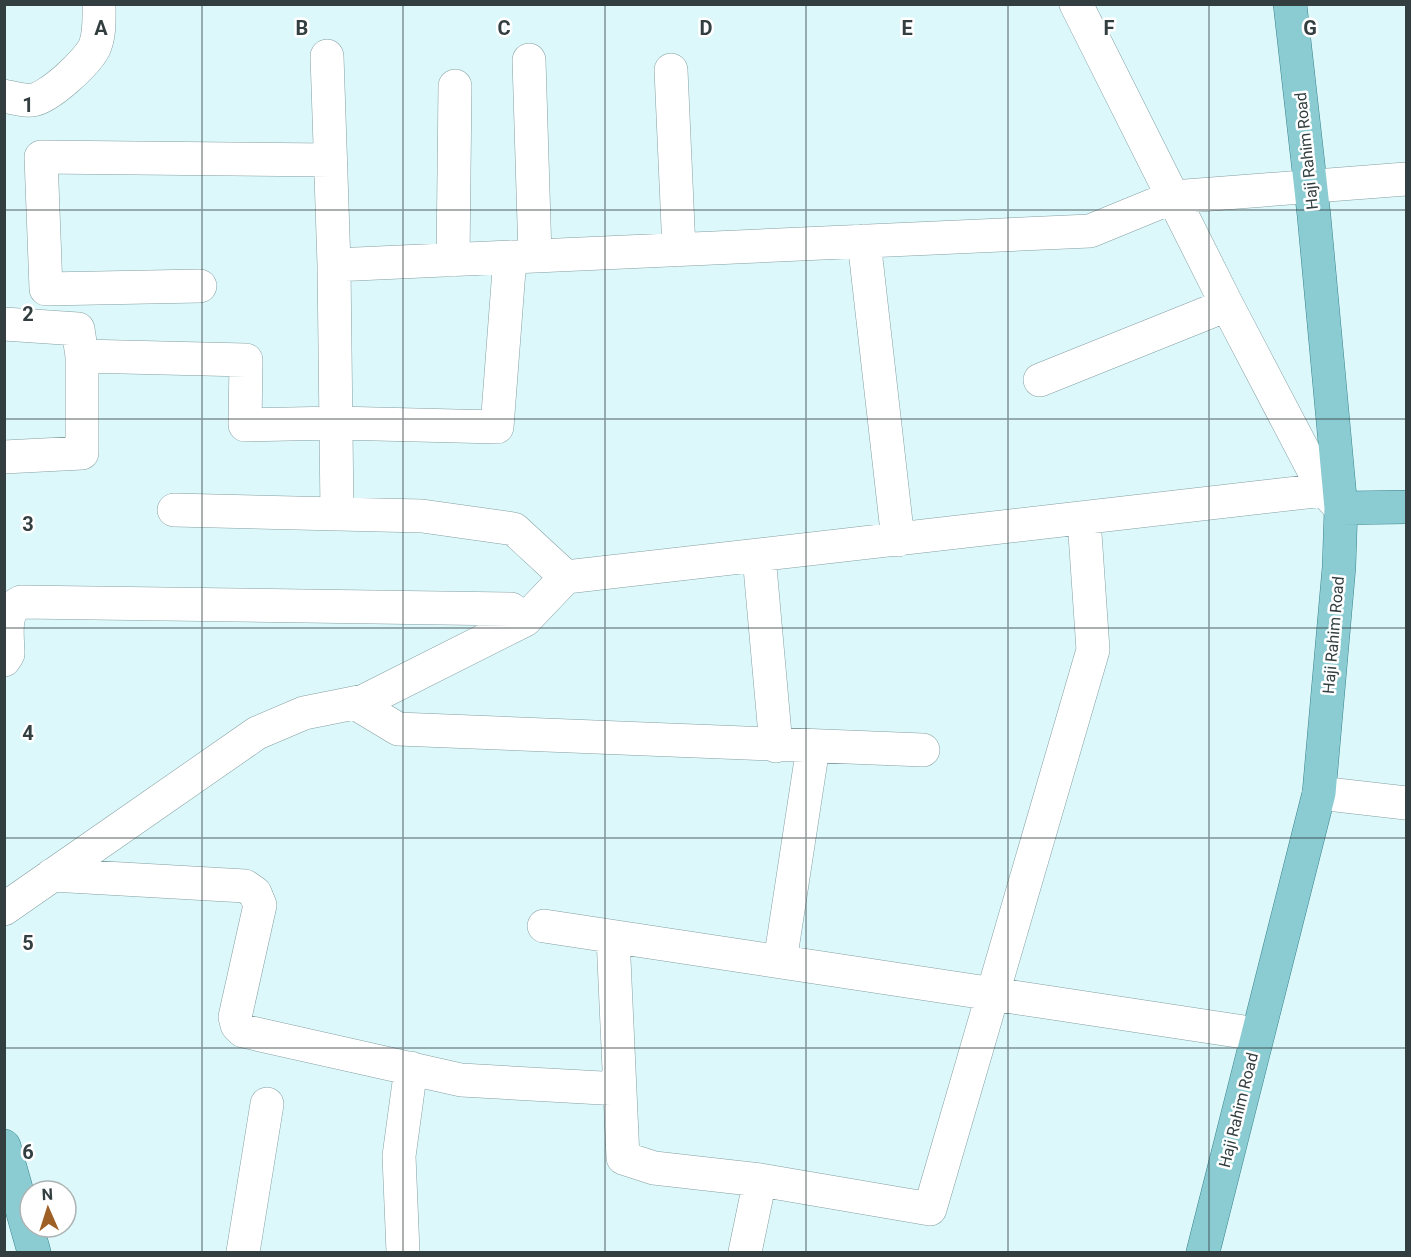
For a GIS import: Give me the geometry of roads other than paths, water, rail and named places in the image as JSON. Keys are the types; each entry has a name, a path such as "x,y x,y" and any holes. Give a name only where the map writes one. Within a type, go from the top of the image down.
{"main road":[{"name":"Haji Rahim Road","path":"1203,1252 1319,793 1339,567 1332,499 1311,187 1290,4"},
{"path":"1332,499 1407,507"},
{"path":"4,1146 34,1252"}],"street":[{"path":"4,96 32,100 47,96 86,59 96,40 99,4"},
{"path":"4,909 257,733 304,713 364,701 525,620 566,577 1084,519 1332,499 1227,305 1076,4"},
{"path":"327,56 334,265 337,513"},
{"path":"82,356 246,360 245,425 336,423 497,427 522,257 529,60"},
{"path":"670,70 679,250"},
{"path":"453,260 455,86"},
{"path":"200,286 46,289 41,157 330,160"},
{"path":"334,265 1090,231 1173,197 1407,179"},
{"path":"864,241 898,540"},
{"path":"1040,380 1227,305"},
{"path":"4,324 78,329 82,356 82,453 4,457"},
{"path":"174,510 422,516 514,529 566,577"},
{"path":"613,937 624,1158 654,1168 760,1179 930,1209 1093,650 1084,519"},
{"path":"759,556 776,746"},
{"path":"4,660 8,654 8,613 13,606 21,603 511,609 525,620"},
{"path":"355,703 398,729 776,746 923,750"},
{"path":"780,962 813,747"},
{"path":"1319,793 1407,804"},
{"path":"52,875 245,885 255,893 260,905 236,1017 237,1025 243,1031 461,1080 620,1089"},
{"path":"544,926 1257,1034"},
{"path":"403,1252 399,1156 411,1068"},
{"path":"243,1252 267,1104"},
{"path":"745,1252 760,1179"}]}
